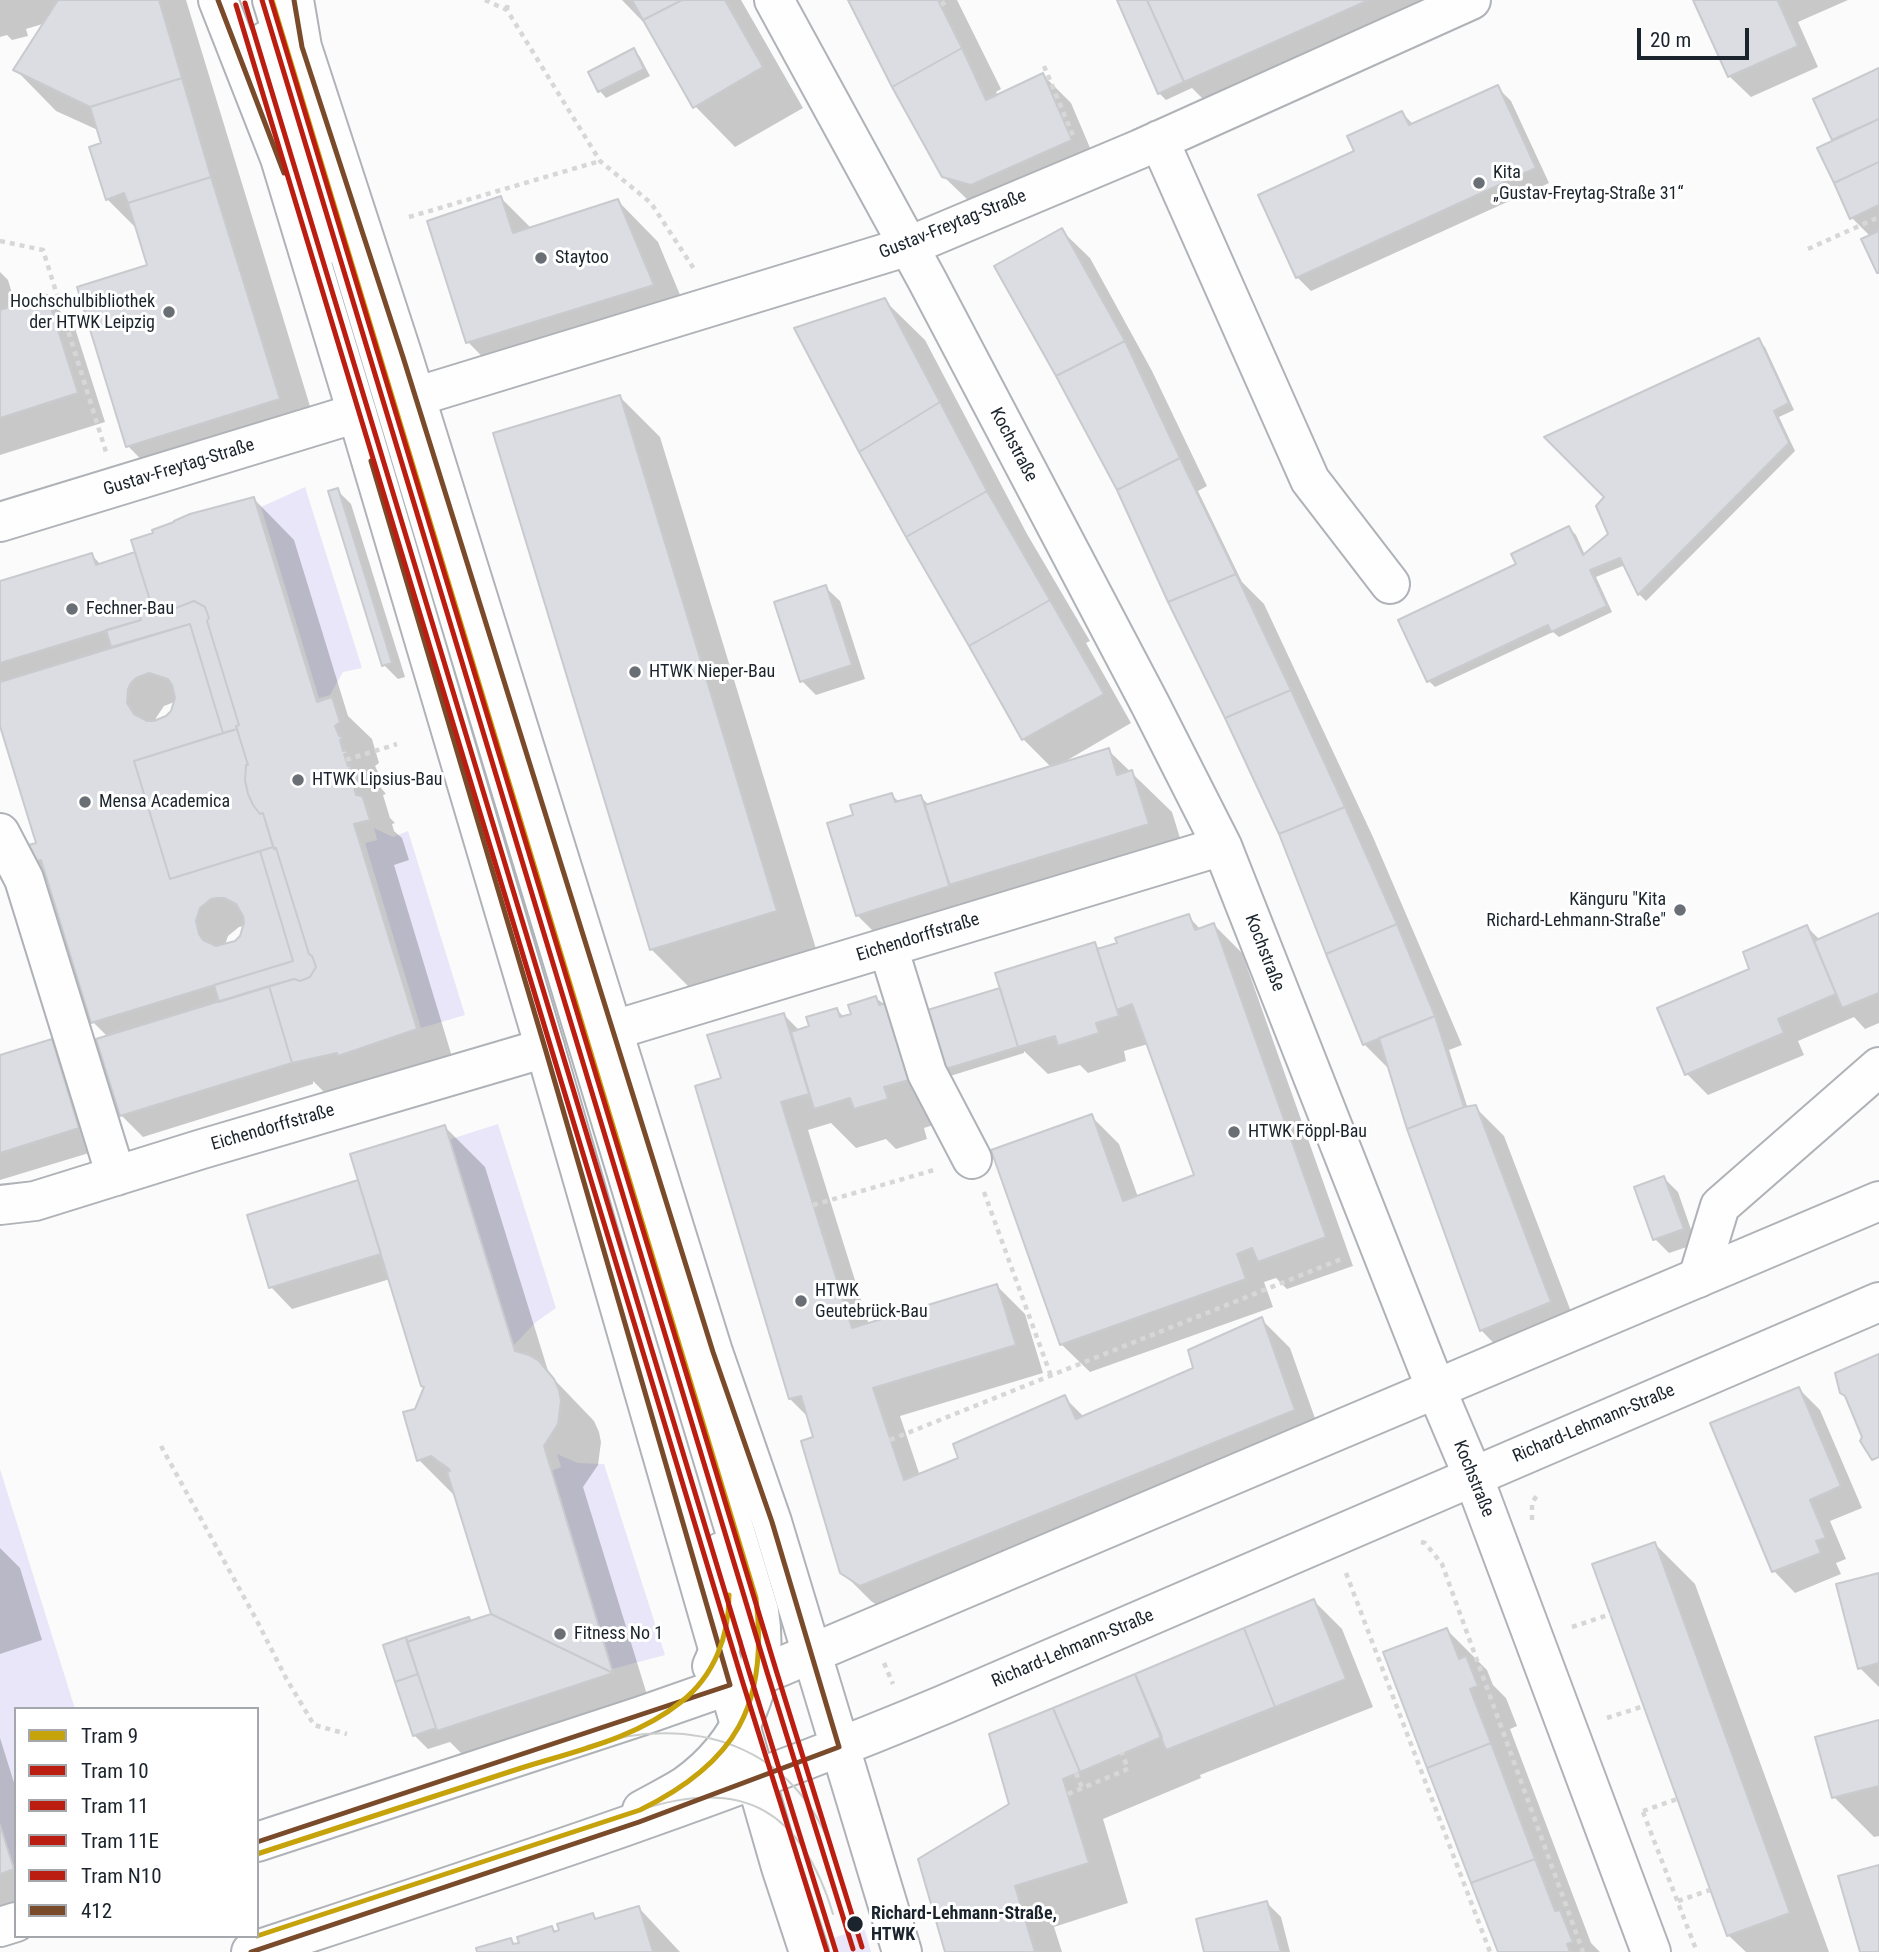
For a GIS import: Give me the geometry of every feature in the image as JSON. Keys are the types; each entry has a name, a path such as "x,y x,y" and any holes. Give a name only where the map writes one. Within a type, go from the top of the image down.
{"main road":[{"path":"218,0 279,158 545,1048 736,1671 752,1702 741,1725 721,1753 684,1787 586,1840"},
{"path":"253,0 717,1535 727,1578 730,1604 728,1626 736,1671"},
{"path":"272,0 756,1598 762,1639 736,1671"},
{"path":"294,0 302,47 415,397 713,1352 772,1522 902,1952"},
{"name":"Kochstraße","path":"774,0 909,246 1222,846 1436,1389 1473,1476 1651,1952"},
{"name":"Gustav-Freytag-Straße","path":"415,397 909,246 1159,140 1471,0"},
{"path":"1159,140 1310,480 1390,584"},
{"name":"Gustav-Freytag-Straße","path":"0,522 357,413"},
{"path":"0,833 24,879 116,1176"},
{"name":"Eichendorffstraße","path":"614,1030 1222,846"},
{"path":"888,947 927,1073 972,1159"},
{"name":"Eichendorffstraße","path":"0,1205 35,1201 545,1048"},
{"path":"1699,1278 1720,1206 1879,1067"},
{"path":"259,1841 684,1700 736,1671 811,1654 1879,1201"},
{"name":"Richard-Lehmann-Straße","path":"251,1952 586,1840 839,1747 943,1705 1879,1302"},
{"path":"741,1725 781,1867 809,1952"}],"path":[{"path":"485,0 507,10 600,161 651,203 716,306"},
{"path":"507,10 508,0"},
{"path":"941,5 948,0"},
{"path":"1044,66 1088,171"},
{"path":"409,217 600,161"},
{"path":"1808,249 1879,217"},
{"path":"0,241 43,250 116,486"},
{"path":"346,760 397,744"},
{"path":"813,1205 972,1159 1051,1376"},
{"path":"890,1440 1342,1259"},
{"path":"161,1446 314,1725 347,1734"},
{"path":"1532,1522 1532,1503 1546,1482"},
{"path":"1414,1541 1425,1543 1442,1564 1583,1952"},
{"path":"1348,1578 1490,1952"},
{"path":"1572,1628 1611,1614"},
{"path":"1567,1616 1576,1637"},
{"path":"881,1654 896,1689"},
{"path":"1607,1718 1644,1706"},
{"path":"1068,1794 1128,1769 1122,1753"},
{"path":"1076,1773 1082,1788"},
{"path":"1643,1811 1678,1799"},
{"path":"1678,1901 1710,1889"}],"shaded area":[{"path":"305,487 362,668 343,672 330,695 319,698 261,507"},
{"path":"374,828 393,837 408,831 465,1015 421,1028 365,843 377,840"},
{"path":"498,1124 556,1308 536,1322 512,1347 448,1140"},
{"path":"557,1454 578,1463 604,1464 665,1655 612,1669 551,1471 561,1467"},
{"path":"0,1469 74,1707 14,1707 14,1869 0,1824"},
{"path":"864,1928 871,1952 837,1952 833,1938"}],"building":[{"path":"58,0 159,0 182,78 90,107 13,70"},
{"path":"632,0 682,0 643,20"},
{"path":"682,0 725,0 763,67 693,108 643,20"},
{"path":"848,0 938,0 962,48 892,87"},
{"path":"1117,0 1147,0 1184,82 1158,94"},
{"path":"1147,0 1369,0 1184,82"},
{"path":"1693,0 1780,0 1778,1 1798,46 1728,77"},
{"path":"634,48 644,69 598,92 588,72"},
{"path":"962,48 986,100 1043,73 1072,140 971,185 942,177 892,87"},
{"path":"1879,68 1879,119 1832,140 1813,99"},
{"path":"182,78 211,177 128,203 124,193 106,200 89,147 101,143 90,107"},
{"path":"1498,85 1536,168 1296,278 1258,195 1354,151 1347,136 1402,111 1409,125"},
{"path":"1879,119 1879,162 1834,183 1817,148"},
{"path":"1879,162 1879,205 1850,219 1834,183"},
{"name":"Hochschulbibliothek der HTWK Leipzig","path":"211,177 280,399 126,447 77,287 147,265 128,203"},
{"name":"Staytoo","path":"501,196 513,233 618,199 654,285 466,343 427,221"},
{"path":"1062,228 1125,341 1056,376 994,266"},
{"path":"1879,231 1879,273 1877,273 1861,239"},
{"path":"47,295 78,393 0,418 0,310"},
{"path":"885,298 940,402 859,452 794,328"},
{"path":"1759,338 1789,403 1774,411 1789,443 1638,595 1620,558 1590,570 1607,606 1551,632 1548,625 1427,682 1398,620 1516,564 1511,554 1569,526 1583,555 1608,534 1596,506 1604,497 1544,437"},
{"path":"1125,341 1180,458 1117,490 1056,376"},
{"name":"HTWK Nieper-Bau","path":"620,395 777,911 650,950 493,433"},
{"path":"940,402 987,491 906,537 859,452"},
{"path":"1180,458 1236,574 1168,602 1117,490"},
{"path":"338,488 392,663 382,666 328,491"},
{"path":"987,491 1050,600 969,646 906,537"},
{"name":"HTWK Lipsius-Bau","path":"254,497 317,702 332,697 340,722 335,726 342,739 343,751 346,750 347,754 344,754 348,766 350,765 352,780 355,779 356,783 353,784 356,795 362,796 370,820 354,824 417,1029 338,1056 337,1053 292,1063 269,986 310,977 316,967 309,954 263,813 260,814 248,794 245,780 248,765 236,726 239,725 207,621 209,618 205,607 194,601 155,616 131,540 153,533 152,530 190,514"},
{"name":"Fechner-Bau","path":"135,552 152,607 138,611 141,620 0,663 0,581 92,553 96,565"},
{"path":"1236,574 1291,690 1225,718 1168,602"},
{"path":"826,585 852,665 800,682 774,602"},
{"path":"1050,600 1104,694 1022,740 969,646"},
{"path":"194,601 205,607 209,618 207,621 239,725 236,726 237,729 223,733 190,624 111,647 106,630 141,620 138,611 152,607 155,616"},
{"name":"Mensa Academica","path":"190,624 223,733 134,761 170,879 260,851 293,961 91,1023 41,860 26,864 21,847 36,843 0,726 0,682","holes":["149,673 168,679 175,698 171,711 154,721 147,721 134,714 127,703 131,683","224,898 236,904 244,923 240,936 235,941 216,946 203,940 196,921 200,908 211,899"]},
{"path":"1291,690 1345,807 1279,834 1225,718"},
{"path":"237,729 248,765 245,780 248,794 260,814 263,813 273,847 170,879 134,761"},
{"path":"1109,748 1117,775 1132,770 1149,824 949,885 925,805"},
{"path":"892,793 895,802 921,795 950,886 856,916 827,823 853,815 850,805"},
{"path":"1345,807 1397,924 1326,954 1279,834"},
{"path":"276,848 309,954 316,967 310,977 300,981 294,979 219,1002 214,985 293,961 260,851"},
{"path":"1879,913 1879,993 1842,1008 1814,941"},
{"name":"HTWK Föppl-Bau","path":"1189,914 1195,930 1214,923 1326,1237 1258,1262 1252,1248 1237,1254 1246,1279 1060,1345 991,1150 1092,1114 1123,1201 1194,1175 1132,1004 1117,1010 1097,949 1117,943 1115,938"},
{"path":"1397,924 1435,1016 1363,1045 1326,954"},
{"path":"1807,925 1836,994 1778,1019 1784,1033 1685,1075 1657,1008 1749,969 1743,952"},
{"path":"1095,942 1119,1016 1096,1023 1099,1033 1058,1046 1055,1036 1018,1047 995,973"},
{"path":"269,986 292,1063 120,1116 96,1039"},
{"path":"1000,988 1018,1047 939,1071 921,1012"},
{"path":"876,996 879,1005 893,1001 916,1078 884,1087 888,1099 854,1109 850,1098 814,1109 791,1032 809,1026 806,1017 837,1008 840,1017 851,1014 848,1005"},
{"name":"HTWK Geutebrück-Bau","path":"784,1013 809,1094 781,1102 852,1328 997,1284 1016,1345 873,1388 904,1480 958,1458 953,1444 1065,1395 1076,1419 1193,1368 1188,1350 1262,1317 1295,1410 860,1586 840,1573 801,1441 813,1437 801,1396 789,1399 695,1086 721,1078 707,1035"},
{"path":"1435,1016 1464,1107 1407,1129 1379,1038"},
{"path":"52,1039 79,1128 0,1153 0,1055"},
{"path":"1476,1105 1551,1302 1480,1331 1407,1129"},
{"path":"445,1125 515,1351 539,1361 554,1379 559,1390 561,1401 558,1424 544,1446 613,1673 491,1614 447,1472 450,1471 431,1456 417,1461 403,1412 415,1409 424,1387 421,1386 350,1154"},
{"path":"1664,1176 1684,1229 1653,1240 1634,1187"},
{"path":"358,1180 381,1254 269,1288 247,1215"},
{"path":"1879,1354 1879,1457 1872,1460 1860,1441 1862,1437 1845,1396 1840,1393 1835,1373"},
{"path":"1799,1387 1841,1486 1810,1500 1826,1538 1816,1541 1821,1553 1772,1572 1710,1423"},
{"path":"1655,1542 1790,1913 1727,1936 1592,1564"},
{"path":"1879,1573 1879,1663 1858,1669 1836,1584"},
{"path":"1314,1599 1346,1679 1275,1707 1244,1628"},
{"path":"491,1614 613,1673 437,1731 407,1642"},
{"path":"469,1617 470,1620 407,1642 406,1637"},
{"path":"1244,1628 1275,1707 1166,1750 1135,1674"},
{"path":"1447,1628 1459,1659 1466,1656 1478,1686 1470,1689 1491,1743 1427,1768 1383,1652"},
{"path":"406,1637 418,1674 395,1682 383,1645"},
{"path":"418,1674 436,1728 413,1736 395,1682"},
{"path":"1135,1674 1162,1737 1080,1772 1053,1708"},
{"path":"1053,1708 1080,1772 1063,1779 1089,1863 1015,1886 1035,1952 945,1952 918,1859 1009,1804 989,1734"},
{"path":"1879,1720 1879,1786 1832,1798 1815,1737"},
{"path":"1491,1743 1535,1859 1471,1883 1427,1768"},
{"path":"0,1825 14,1869 0,1874"},
{"path":"1535,1859 1555,1911 1560,1910 1573,1942 1567,1944 1570,1952 1498,1952 1471,1883"},
{"path":"1879,1865 1879,1952 1860,1952 1838,1876"},
{"path":"1267,1901 1281,1952 1204,1952 1196,1919"},
{"path":"639,1906 653,1952 477,1952 476,1948 511,1938 513,1944 519,1943 517,1937 552,1926 554,1932 559,1930 557,1924 593,1913 595,1919"}],"tram line":[{"name":"11","path":"262,0 853,1949"},
{"name":"N10","path":"271,0 862,1947"},
{"name":"9","path":"259,1935 640,1810 673,1792 700,1772 722,1750 739,1726 750,1700 757,1670 759,1636 756,1598 272,0"},
{"name":"10","path":"245,3 836,1952"},
{"name":"11E","path":"236,5 742,1680 827,1952"},
{"name":"9","path":"259,1853 601,1744 643,1726 663,1715 693,1692 711,1668 723,1640 729,1595"},
{"path":"587,1746 626,1736 665,1733 702,1737 736,1747 767,1763 795,1787 817,1818 834,1856"},
{"path":"640,1810 677,1800 710,1797 739,1801 764,1811 786,1827 804,1850 820,1879 833,1914"}],"transit line":[{"name":"412","path":"218,0 284,173"},
{"name":"412","path":"251,1952 639,1822 839,1747 772,1522 713,1352 403,357 302,47 294,0"},
{"name":"412","path":"259,1841 730,1685 371,461"}],"place":[{"name":"Kita „Gustav-Freytag-Straße 31“","path":"1479,183"},
{"name":"Staytoo","path":"541,258"},
{"name":"Hochschulbibliothek der HTWK Leipzig","path":"169,312"},
{"name":"Fechner-Bau","path":"72,609"},
{"name":"HTWK Nieper-Bau","path":"635,672"},
{"name":"HTWK Lipsius-Bau","path":"298,780"},
{"name":"Mensa Academica","path":"85,802"},
{"name":"Känguru \"Kita Richard-Lehmann-Straße\"","path":"1680,910"},
{"name":"HTWK Föppl-Bau","path":"1234,1132"},
{"name":"HTWK Geutebrück-Bau","path":"801,1301"},
{"name":"Fitness No 1","path":"560,1634"},
{"name":"Richard-Lehmann-Straße, HTWK","path":"855,1924"}]}
